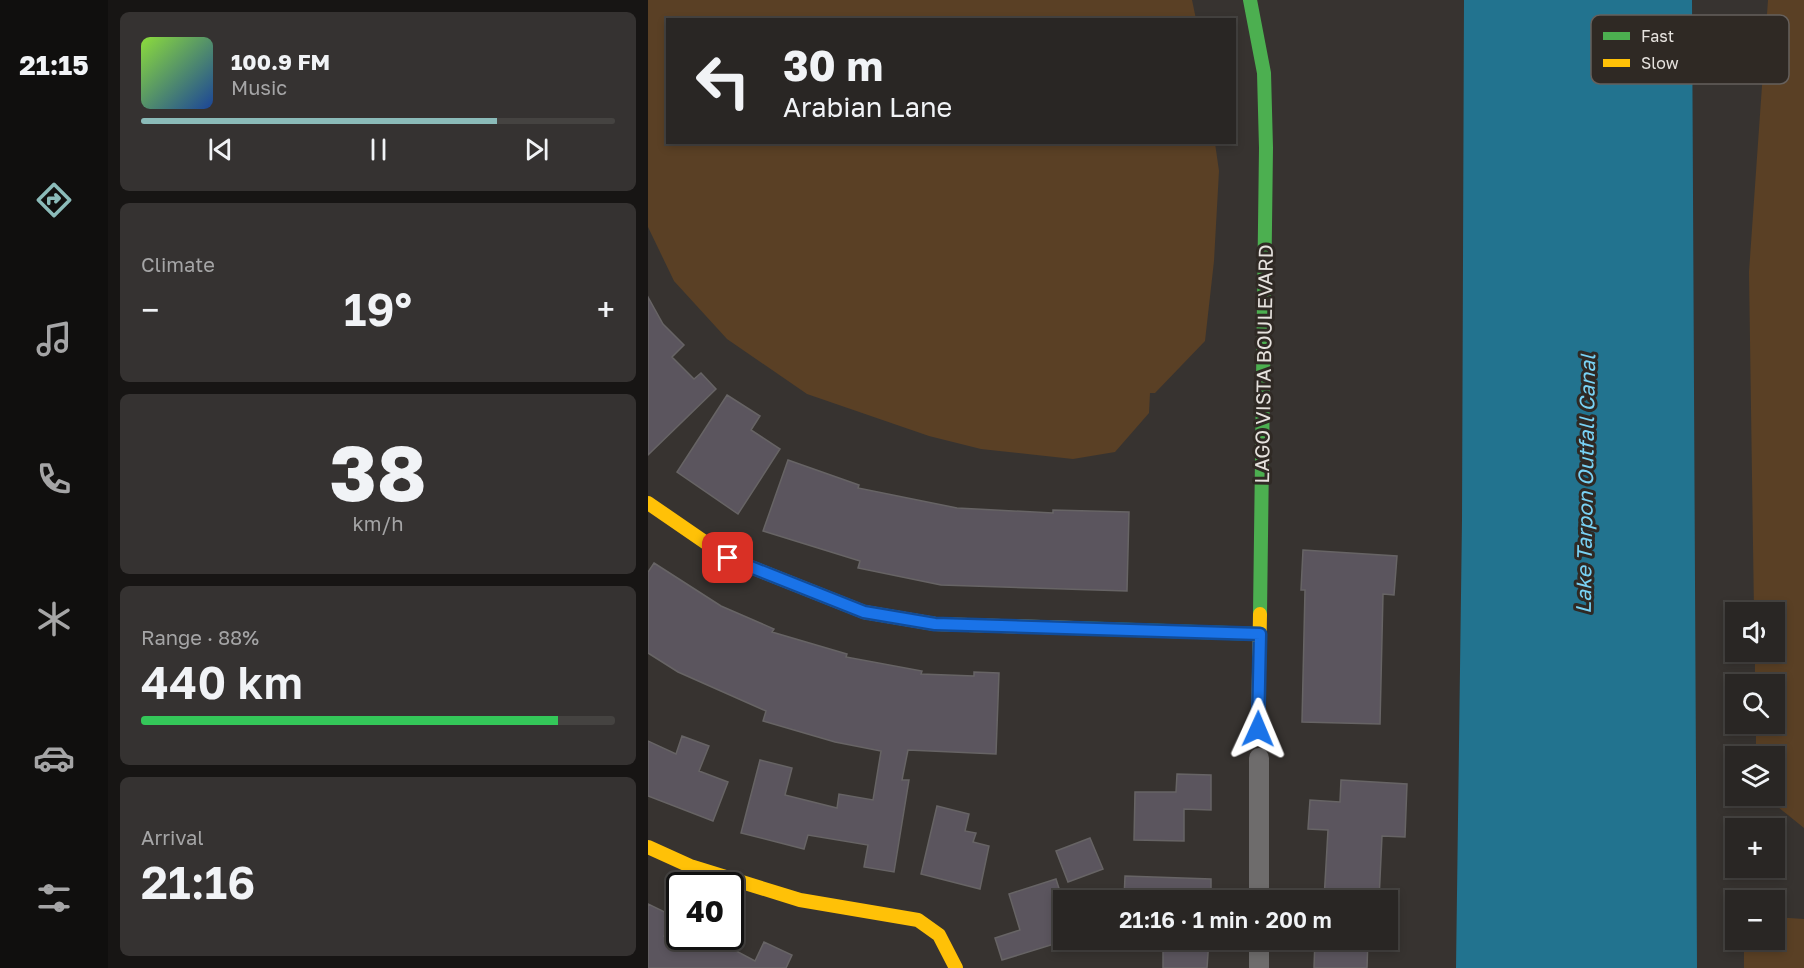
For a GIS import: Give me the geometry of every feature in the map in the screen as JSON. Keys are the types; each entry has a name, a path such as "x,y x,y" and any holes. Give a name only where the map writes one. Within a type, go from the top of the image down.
{"street":[{"name":"LAGO VISTA BOULEVARD","path":"1250,0 1264,73 1266,148 1258,729"},
{"path":"648,503 728,558 864,612 935,624 1260,634"},
{"path":"1259,758 1259,890"},
{"path":"648,847 690,866 800,900 918,920 939,935 956,968"},
{"path":"1259,950 1259,968"}],"shaded area":[{"path":"648,0 1192,0 1196,18 666,18 666,144 1215,144 1219,171 1214,261 1205,341 1155,393 1150,393 1149,413 1115,452 1073,459 981,449 929,436 807,394 727,339 674,281 648,227"},
{"path":"1768,0 1804,0 1804,828 1777,806 1785,806 1785,746 1756,746 1756,734 1785,734 1785,674 1755,674 1755,662 1785,662 1785,602 1754,602 1749,272 1762,84 1789,84 1789,15 1767,15"},
{"path":"1785,918 1804,919 1804,968 1744,968 1744,950 1785,950"}],"water":[{"name":"Lake Tarpon Outfall Canal","path":"1464,0 1692,0 1692,15 1591,15 1591,84 1692,84 1697,968 1456,968 1462,520"}],"building":[{"path":"648,297 663,324 684,345 672,357 694,379 701,373 716,389 648,455"},
{"path":"727,395 760,416 751,430 780,449 738,514 677,472"},
{"path":"788,460 859,485 858,488 957,508 1053,513 1053,510 1129,512 1127,591 941,585 858,568 860,561 763,531"},
{"path":"1303,550 1397,556 1394,595 1383,594 1380,724 1302,722 1305,590 1301,590"},
{"path":"654,563 721,606 774,629 772,632 847,654 846,657 922,671 921,674 974,676 974,672 999,673 996,754 908,750 902,780 909,780 894,872 864,867 868,845 808,835 804,849 741,833 760,760 792,768 785,795 837,808 839,794 873,800 881,751 835,742 763,721 766,711 678,672 648,653 648,572"},
{"path":"682,736 709,746 699,771 728,782 713,821 648,796 648,741 676,754"},
{"path":"1177,774 1211,775 1211,810 1184,809 1184,841 1134,840 1135,792 1176,792"},
{"path":"1341,780 1407,784 1405,837 1382,836 1379,890 1325,890 1328,830 1308,829 1310,800 1340,802"},
{"path":"937,806 969,814 965,831 976,833 973,842 989,846 980,889 921,874"},
{"path":"1090,838 1103,869 1068,882 1056,851"},
{"path":"1125,876 1211,879 1211,890 1124,890"},
{"path":"1056,879 1060,890 1053,890 1053,944 1002,960 995,938 1020,930 1009,894"},
{"path":"648,904 666,913 664,936 666,936 666,950 734,950 755,961 764,942 792,955 786,968 648,968"},
{"path":"1163,950 1208,950 1207,968 1163,968"},
{"path":"1315,950 1368,950 1367,968 1314,968"}],"traffic: fast":[{"path":"1250,0 1264,73 1266,148 1260,614"},
{"path":"1074,628 1260,634"}],"traffic: slow":[{"path":"648,503 728,558 864,612 935,624 1074,628"},
{"path":"1258,729 1260,614"},
{"path":"648,847 690,866 800,900 918,920 939,935 956,968"}],"route":[{"path":"728,558 864,612 935,624 1260,634 1258,729"}]}
